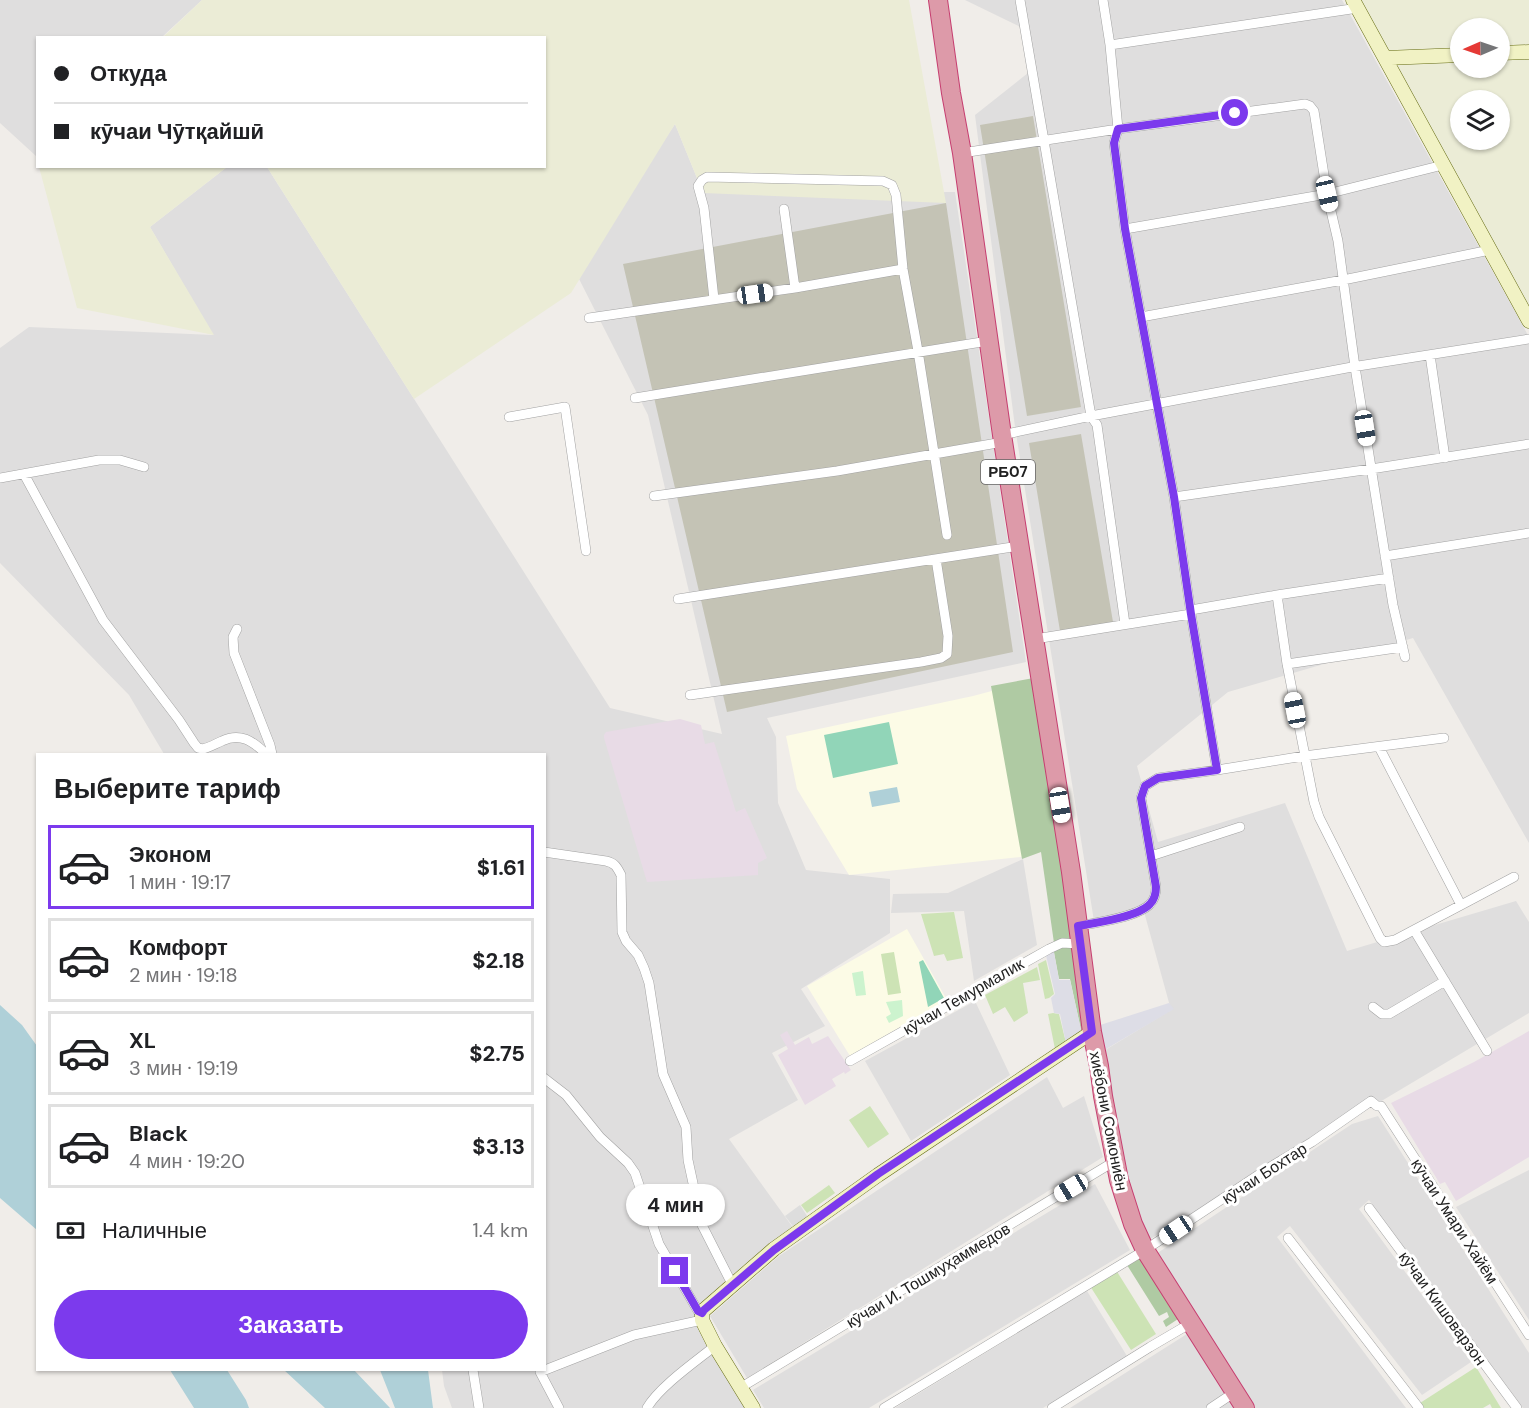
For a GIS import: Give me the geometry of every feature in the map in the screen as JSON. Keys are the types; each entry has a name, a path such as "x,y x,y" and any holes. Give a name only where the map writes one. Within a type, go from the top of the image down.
{"highway":[{"name":"РБ07","path":"938,0 1002,438 1069,860 1092,1032"},
{"name":"хиёбони Сомониён","path":"1092,1032 1113,1163 1143,1252 1234,1399 1245,1408"}],"street":[{"path":"1020,0 1090,416 1097,425 1125,624"},
{"path":"1103,0 1118,129 1114,143 1125,229 1174,497 1217,770"},
{"path":"1110,45 1355,4 1529,321"},
{"path":"1510,53 1529,52"},
{"path":"1385,58 1450,55"},
{"path":"962,153 1305,104 1314,111 1327,194 1338,241 1355,367 1393,605 1404,652 1287,664"},
{"path":"1125,229 1327,194 1443,165"},
{"path":"714,300 704,208 698,186 702,180 707,177 883,181 892,185 896,195 903,269 947,535"},
{"path":"784,209 795,288"},
{"path":"1141,317 1490,250"},
{"path":"589,318 795,288 903,269"},
{"path":"654,496 837,471 934,454 1090,416 1355,367 1529,339"},
{"path":"635,398 988,341"},
{"path":"1430,355 1445,458"},
{"path":"509,417 565,407 586,551"},
{"path":"1174,497 1529,444"},
{"path":"0,478 99,460 120,460 144,467"},
{"path":"24,474 102,620 198,748 203,749 224,740 241,737 265,753"},
{"path":"1385,556 1529,533"},
{"path":"678,599 1019,546"},
{"path":"690,695 941,658 947,654 948,636 936,559"},
{"path":"1035,639 1277,595 1389,578"},
{"path":"1277,595 1287,664 1314,802 1319,817 1380,938 1384,942 1389,942 1514,877"},
{"path":"237,629 233,637 234,653 272,753"},
{"name":"кӯчаи Темурмалик","path":"850,1061 1049,949 1105,921 1129,915 1149,906 1156,894 1156,887 1141,798 1145,786 1158,778 1444,738"},
{"path":"1379,747 1461,905"},
{"path":"1151,856 1240,827"},
{"path":"546,852 612,862 617,866 621,875 622,933 638,955 649,984 663,1074 686,1127 688,1160 702,1225 732,1284"},
{"path":"1414,930 1487,1051"},
{"path":"1373,1007 1382,1014 1389,1014 1444,981"},
{"path":"702,1317 704,1310 732,1284 774,1250 878,1174 1092,1032"},
{"path":"546,1080 566,1095 600,1137 628,1162 635,1173 663,1252 702,1317 715,1346 753,1408"},
{"name":"кӯчаи Бохтар","path":"1143,1252 1371,1101 1377,1106 1382,1106"},
{"name":"кӯчаи Умари Хайём","path":"1382,1106 1529,1335"},
{"name":"кӯчаи И. Тошмуҳаммедов","path":"740,1389 1113,1163"},
{"name":"кӯчаи Кишоварзон","path":"1369,1208 1516,1408"},
{"path":"1288,1238 1419,1408"},
{"path":"884,1408 1143,1252"},
{"path":"546,1370 634,1335 702,1317"},
{"path":"1052,1408 1188,1325"},
{"path":"647,1408 651,1400 664,1388 715,1346"},
{"path":"472,1371 478,1408"},
{"path":"543,1371 540,1372 559,1408"},
{"path":"1211,1408 1234,1399"}],"shaded area":[{"path":"0,0 202,0 163,36 36,36 36,156 0,123"},
{"path":"202,0 909,0 946,203 703,193 675,124 571,293 414,399 268,168 546,168 546,36 164,36"},
{"path":"965,0 1342,0 1529,337 1529,843 1413,638 1228,692 1137,766 1158,842 1285,803 1347,951 1516,901 1529,922 1529,1013 1147,1241 1131,1203 1102,1052 1171,1010 1143,908 1094,921 1015,427 975,115 1033,69 1027,30"},
{"path":"1355,0 1529,0 1529,323"},
{"path":"1033,116 1081,407 1027,416 980,125"},
{"path":"675,124 703,193 955,192 1026,662 767,718 776,737 778,803 806,870 890,879 890,933 801,989 825,1026 772,1053 798,1100 729,1139 794,1229 695,1312 752,1408 452,1408 444,1386 442,1371 546,1371 546,753 163,753 129,695 0,563 0,348 29,327 213,335 150,227 226,168 268,168 610,708 722,734 648,415 576,273"},
{"path":"39,168 226,168 150,227 214,335 77,308"},
{"path":"946,203 1013,652 727,712 623,264"},
{"path":"1081,434 1113,622 1060,631 1029,443"},
{"path":"1003,688 1031,856 849,875 797,789 786,736"},
{"path":"680,719 701,725 705,744 714,742 736,812 745,808 767,858 758,863 758,875 647,882 604,735 606,732"},
{"path":"1023,859 1037,945 974,981 964,911 891,913 893,894 948,893"},
{"path":"907,929 947,1000 850,1056 807,986"},
{"path":"1053,947 1059,980 1070,980 1083,1039 1067,1048 1060,1014 1054,1013 1051,998 1055,994 1045,951"},
{"path":"975,1001 1010,1075 911,1141 865,1061"},
{"path":"1169,1003 1174,1009 1101,1052 1097,1026"},
{"path":"787,1031 795,1045 809,1037 812,1044 828,1036 851,1070 832,1079 836,1086 805,1105 778,1055 788,1049 780,1035"},
{"path":"1529,1031 1529,1157 1456,1201 1445,1182 1440,1184 1391,1103 1474,1062"},
{"path":"1047,1077 1063,1108 1084,1096 1103,1157 747,1378 710,1316 779,1256"},
{"path":"1378,1116 1529,1353 1529,1408 1523,1408 1369,1200 1359,1209 1471,1362 1422,1395 1290,1226 1277,1237 1406,1408 1254,1408 1156,1254 1352,1124"},
{"path":"1529,1170 1529,1320 1456,1207"},
{"path":"1095,1184 1130,1250 869,1408 764,1408 753,1390"},
{"path":"800,1205 809,1219 795,1229 785,1216"},
{"path":"1087,1291 1127,1356 1043,1408 895,1408"},
{"path":"1187,1334 1235,1408 1070,1408"}],"green space":[{"path":"1039,677 1078,941 1054,943 1041,852 1022,859 991,686"},
{"path":"889,722 898,764 833,778 824,735"},
{"path":"954,912 963,958 947,961 944,954 934,956 921,914"},
{"path":"1080,944 1092,1032 1083,1039 1070,979 1059,979 1053,947"},
{"path":"894,952 901,993 888,995 881,954"},
{"path":"923,960 944,998 928,1007 919,962"},
{"path":"1046,960 1054,994 1045,999 1038,964"},
{"path":"1037,967 1040,980 1023,983 1028,1013 1014,1022 1005,1007 993,1014 985,995"},
{"path":"863,971 866,995 856,996 852,973"},
{"path":"902,1000 903,1016 889,1023 886,1017 891,1014 886,1002"},
{"path":"1048,1014 1059,1014 1066,1043 1055,1049"},
{"path":"870,1106 889,1134 868,1148 849,1120"},
{"path":"829,1185 835,1193 807,1213 801,1205"},
{"path":"1142,1255 1181,1317 1166,1327 1163,1321 1169,1317 1167,1312 1159,1316 1127,1265"},
{"path":"1116,1270 1156,1334 1131,1350 1090,1286"},
{"path":"1476,1367 1501,1408 1492,1408 1490,1404 1483,1408 1424,1408 1420,1403"}],"water":[{"path":"897,787 900,802 872,807 869,792"},
{"path":"0,1005 22,1025 36,1045 36,1229 0,1198"},
{"path":"171,1371 228,1371 249,1408 194,1408"},
{"path":"285,1371 355,1371 390,1408 325,1408"},
{"path":"380,1371 428,1371 433,1408 395,1408"}],"route":[{"path":"675,1271 698,1311 702,1313 732,1284 774,1250 878,1174 1092,1032 1078,926 1129,915 1149,906 1153,901 1156,887 1141,798 1145,786 1158,778 1217,770 1174,497 1125,229 1114,143 1118,129 1235,113"}]}
